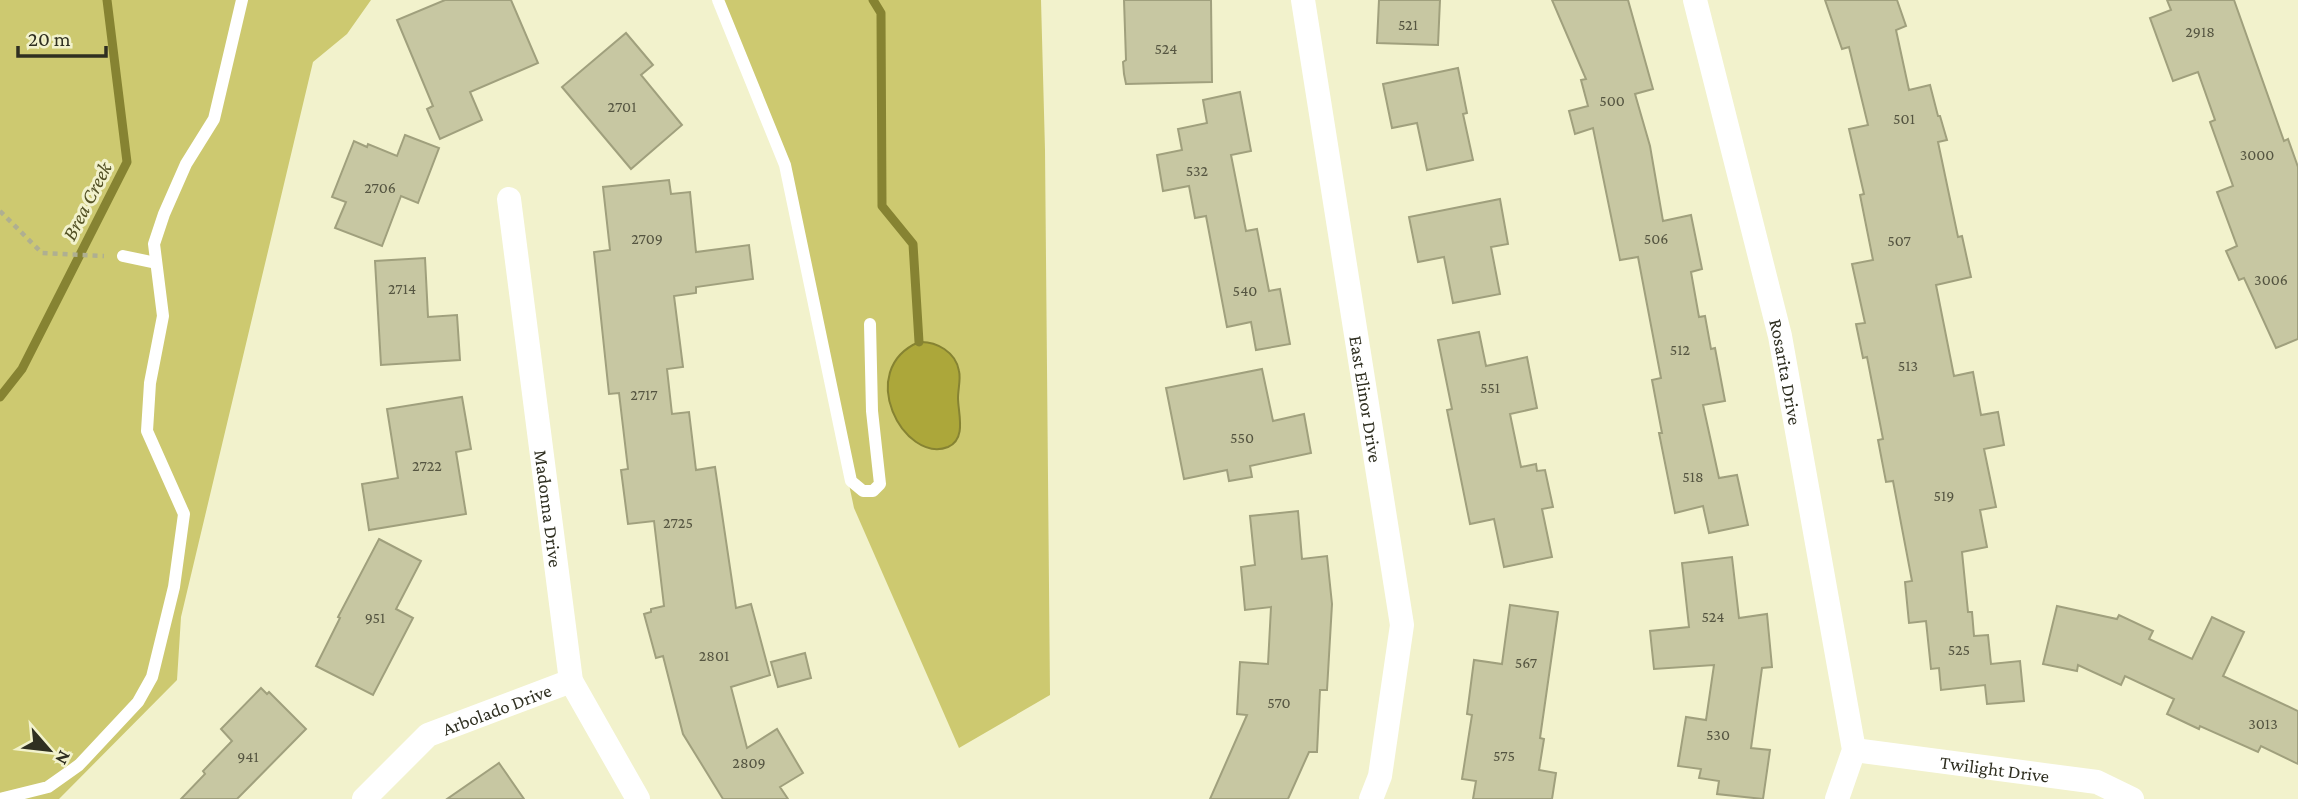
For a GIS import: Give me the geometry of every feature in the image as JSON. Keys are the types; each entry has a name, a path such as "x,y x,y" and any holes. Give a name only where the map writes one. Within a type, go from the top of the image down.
{"street":[{"name":"East Elinor Drive","path":"1303,0 1402,625 1380,776 1371,799"},
{"name":"Rosarita Drive","path":"1695,0 1780,336 1854,750"},
{"name":"Madonna Drive","path":"509,199 571,681 638,799"},
{"name":"Arbolado Drive","path":"364,799 428,735 571,681"},
{"path":"1837,799 1854,750"},
{"name":"Twilight Drive","path":"1854,750 2097,782 2132,799"}],"lane":[{"path":"0,799 47,787 79,765 138,702 152,677 174,587 184,514 147,431 150,383 163,316 154,244 186,164 214,119 242,0"},
{"path":"718,0 785,165 851,481 863,491 873,491 880,484 872,411 870,324"},
{"path":"123,256 156,263"}],"path":[{"path":"0,211 43,253 123,256"}],"shaded area":[{"path":"0,0 371,0 347,34 313,62 181,617 177,680 59,799 0,799"},
{"path":"712,0 1041,0 1050,695 959,748 854,508 781,164"},
{"path":"919,342 932,343 950,353 959,371 960,432 954,443 948,447 931,449 916,442 902,429 893,411 888,392 890,373 900,355"}],"building":[{"path":"445,0 511,0 538,63 470,92 482,120 440,139 427,109 433,106 397,20"},
{"path":"1124,0 1211,0 1212,82 1126,84 1123,62 1126,60"},
{"path":"1379,0 1440,0 1438,45 1377,43"},
{"path":"1552,0 1628,0 1653,89 1635,94 1650,146 1663,221 1691,215 1702,269 1691,272 1699,317 1705,316 1711,349 1715,348 1725,401 1703,405 1719,478 1737,475 1748,525 1709,533 1703,506 1675,513 1659,433 1662,433 1652,380 1661,378 1638,257 1620,260 1593,128 1575,134 1569,111 1588,106 1581,80 1586,79"},
{"path":"1825,0 1897,0 1906,26 1896,30 1909,90 1930,85 1947,140 1938,142 1958,237 1962,236 1971,277 1936,285 1954,376 1973,372 1981,415 1998,412 2004,445 1984,449 1996,507 1980,510 1987,547 1962,552 1968,612 1972,612 1974,636 1988,635 1991,664 2020,661 2024,701 1987,704 1985,685 1941,690 1939,668 1931,669 1926,621 1909,623 1905,582 1912,581 1893,481 1886,482 1878,440 1883,439 1867,357 1863,358 1856,324 1865,323 1852,264 1873,260 1860,195 1864,194 1849,129 1868,125 1849,47 1842,49"},
{"path":"2167,0 2234,0 2284,141 2288,139 2298,167 2298,339 2276,348 2244,278 2239,280 2226,251 2237,246 2217,192 2233,186 2210,122 2215,120 2198,72 2173,81 2150,18 2171,10"},
{"path":"626,33 653,65 641,75 682,125 631,169 562,87"},
{"path":"1458,68 1467,113 1463,114 1473,160 1427,170 1417,123 1392,128 1383,84"},
{"path":"1240,92 1251,151 1231,155 1246,231 1257,229 1269,291 1280,289 1290,344 1256,350 1251,322 1227,327 1206,216 1195,218 1189,186 1163,191 1157,155 1182,150 1178,129 1207,123 1203,100"},
{"path":"405,135 439,148 418,203 401,196 382,246 335,228 346,202 332,197 354,141 397,156"},
{"path":"669,180 671,194 690,192 696,252 749,245 753,279 696,287 696,293 674,296 683,367 667,369 672,414 689,412 696,470 715,467 736,608 751,604 770,675 731,687 747,748 777,729 803,773 780,787 788,799 723,799 683,734 663,656 656,658 644,614 664,606 654,521 628,524 621,470 628,469 619,393 609,394 594,252 610,250 603,187"},
{"path":"1500,199 1508,244 1491,247 1500,294 1453,303 1444,257 1418,262 1409,217"},
{"path":"425,258 428,317 457,315 460,360 381,365 375,261"},
{"path":"1479,332 1486,366 1527,357 1537,408 1510,414 1521,467 1536,464 1537,471 1545,470 1553,507 1542,509 1552,557 1504,567 1494,519 1470,524 1447,410 1452,409 1438,340"},
{"path":"1262,369 1273,421 1304,414 1311,453 1250,466 1252,477 1229,481 1227,470 1184,479 1166,388"},
{"path":"462,397 471,449 456,452 466,514 369,530 362,484 398,478 387,409"},
{"path":"1298,511 1302,559 1327,556 1332,604 1327,690 1320,690 1317,752 1309,752 1288,799 1210,799 1247,715 1237,714 1240,662 1268,664 1271,607 1245,610 1241,567 1255,565 1250,516"},
{"path":"379,539 421,561 396,609 413,618 373,695 316,666"},
{"path":"1732,557 1739,618 1767,614 1772,667 1762,668 1751,748 1770,750 1763,799 1717,794 1719,781 1699,778 1701,769 1678,766 1686,717 1706,720 1714,665 1654,669 1650,631 1689,627 1682,563"},
{"path":"1510,605 1558,612 1540,738 1544,739 1539,770 1556,773 1552,799 1473,799 1476,781 1462,779 1472,715 1467,714 1474,660 1502,664"},
{"path":"2057,606 2117,619 2119,615 2153,631 2149,639 2192,659 2212,617 2244,632 2223,676 2298,711 2298,764 2261,746 2258,752 2167,714 2174,699 2125,676 2121,685 2078,665 2077,671 2043,664"},
{"path":"805,653 811,678 778,687 771,662"},
{"path":"261,688 267,694 269,692 306,729 237,799 181,799 232,741 221,729"},
{"path":"499,763 524,799 447,799"}],"waterway":[{"name":"Brea Creek","path":"0,397 22,369 127,162 107,0"},
{"path":"873,0 881,13 882,206 913,244 919,342"}]}
